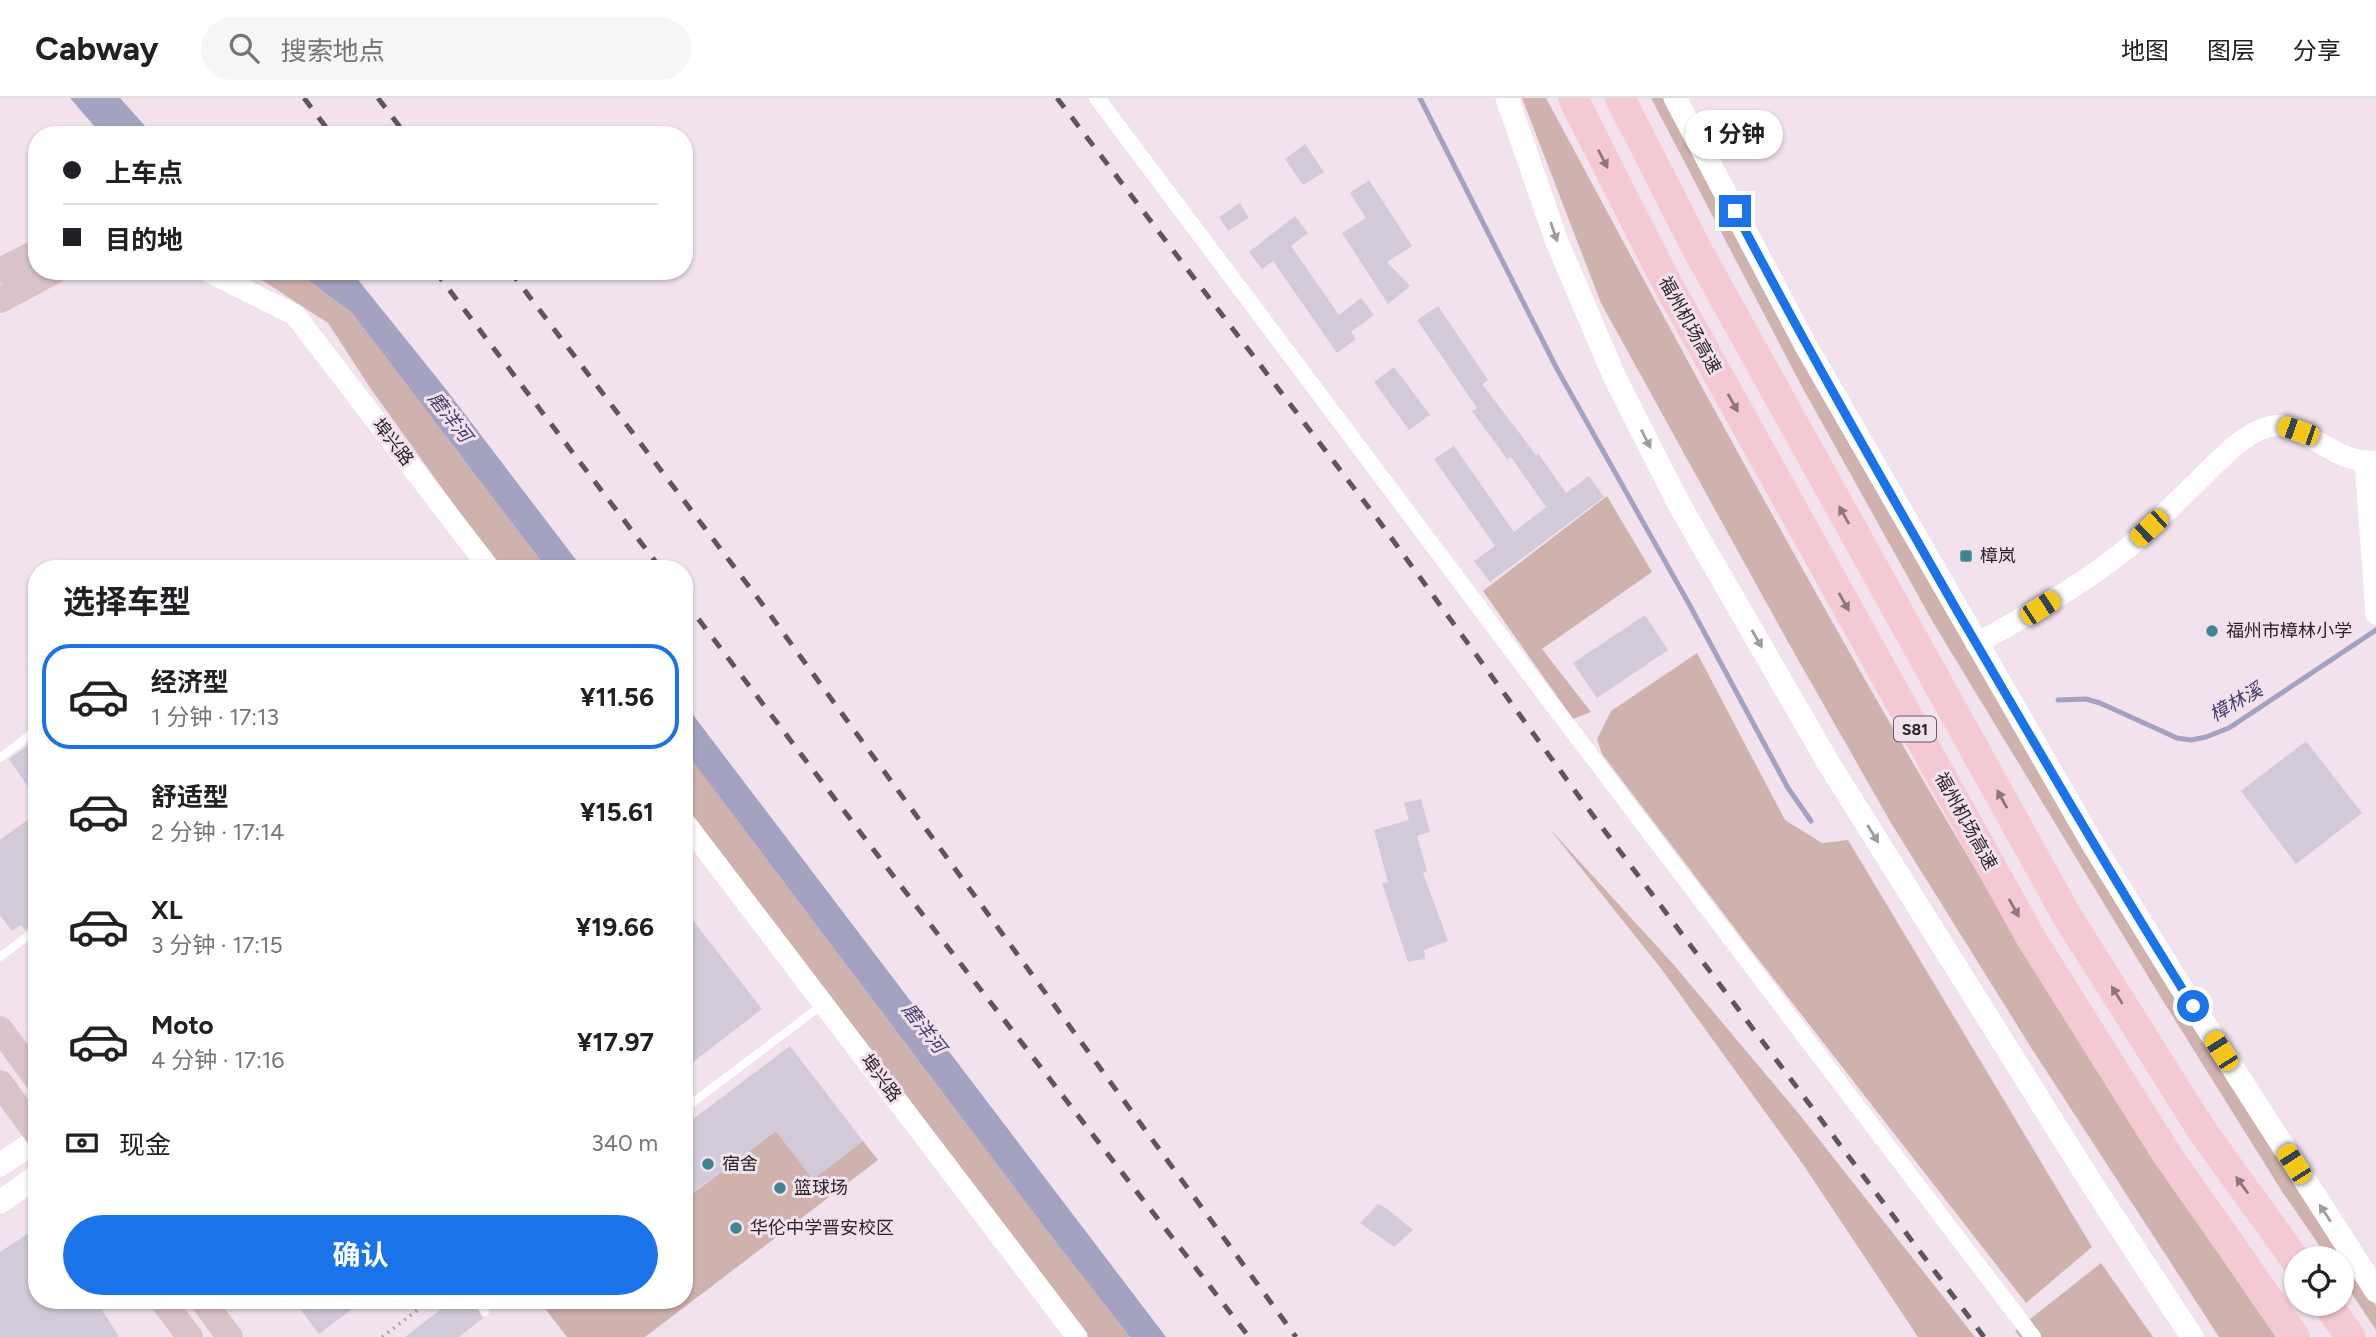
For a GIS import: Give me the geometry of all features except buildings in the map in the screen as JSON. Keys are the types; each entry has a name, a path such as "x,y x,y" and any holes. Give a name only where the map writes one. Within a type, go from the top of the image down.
{"highway":[{"name":"福州机场高速","path":"1573,98 1662,274 2031,938 2166,1153 2295,1337"},
{"name":"S81","path":"1620,98 1699,253 2067,916 2201,1129 2285,1246"},
{"path":"2336,1316 2351,1337"}],"main road":[{"path":"1507,98 1557,242 1615,378 1680,506 1829,764 2090,1181 2192,1337"},
{"path":"1675,98 1806,346 2094,846 2171,972 2374,1282"},
{"path":"0,271 28,257"},
{"path":"0,300 37,280"},
{"path":"0,1029 28,1067"},
{"path":"0,1083 28,1122"},
{"path":"0,1165 28,1146"},
{"path":"0,1202 28,1182"},
{"path":"169,1309 190,1337"},
{"path":"209,1309 230,1337"}],"street":[{"path":"1097,98 2032,1337"},
{"name":"埠兴路","path":"225,280 295,315 483,560"},
{"path":"1976,643 2040,608 2129,546 2213,465 2256,432 2271,426 2285,426 2336,453 2371,461 2376,614"},
{"name":"埠兴路","path":"693,833 1077,1337"}],"lane":[{"path":"0,758 28,736"},
{"path":"0,957 28,936"},
{"path":"693,1102 824,1003"}],"path":[{"path":"382,1337 419,1309"}],"shaded area":[{"path":"1522,98 1546,98 1804,572 1984,883 2175,1188 2276,1337 2219,1337 2032,1049 1891,823 1601,303"},
{"path":"1651,98 1663,98 1814,378 2340,1246 2320,1246 2283,1193 1934,624 1801,385"},
{"path":"262,280 308,280 352,313 540,560 494,560 371,389 328,323"},
{"path":"1607,496 1652,572 1542,649 1591,712 1573,719 1483,591"},
{"path":"1697,653 1785,820 1822,843 1848,840 2092,1247 2026,1303 1602,754 1597,739 1611,711"},
{"path":"693,762 1130,1337 1083,1337 693,825"},
{"path":"1549,828 1674,965 1799,1114 1975,1337 1918,1337 1802,1163 1663,971"},
{"path":"776,1131 813,1179 863,1141 878,1160 693,1301 693,1193"},
{"path":"2101,1263 2153,1337 2020,1337 2015,1331"},
{"path":"2354,1270 2376,1306 2376,1330 2354,1297"},
{"path":"545,1309 682,1309 645,1337 567,1337"}],"water":[{"path":"70,98 120,98 145,126 94,126"},
{"name":"磨洋河","path":"308,280 358,280 445,388 576,560 540,560 352,313"},
{"name":"磨洋河","path":"693,715 1166,1337 1130,1337 693,762"}],"waterway":[{"path":"1420,98 1557,369 1689,604 1788,788 1811,821"},
{"name":"樟林溪","path":"2058,700 2086,699 2100,703 2177,738 2191,740 2206,737 2229,728 2376,630"}],"railway":[{"path":"304,98 325,126"},
{"path":"378,98 399,126"},
{"path":"1057,98 1379,521 1583,802 1984,1337"},
{"path":"442,280 654,560"},
{"path":"517,280 760,601 1296,1337"},
{"path":"693,612 1249,1337"}],"place":[{"name":"樟岚","path":"1966,556"},
{"name":"福州市樟林小学","path":"2212,631"},
{"name":"宿舍","path":"708,1164"},
{"name":"篮球场","path":"780,1188"},
{"name":"华伦中学晋安校区","path":"736,1228"}],"route":[{"path":"1735,211 1806,346 1989,666 2094,846 2193,1006"}]}
